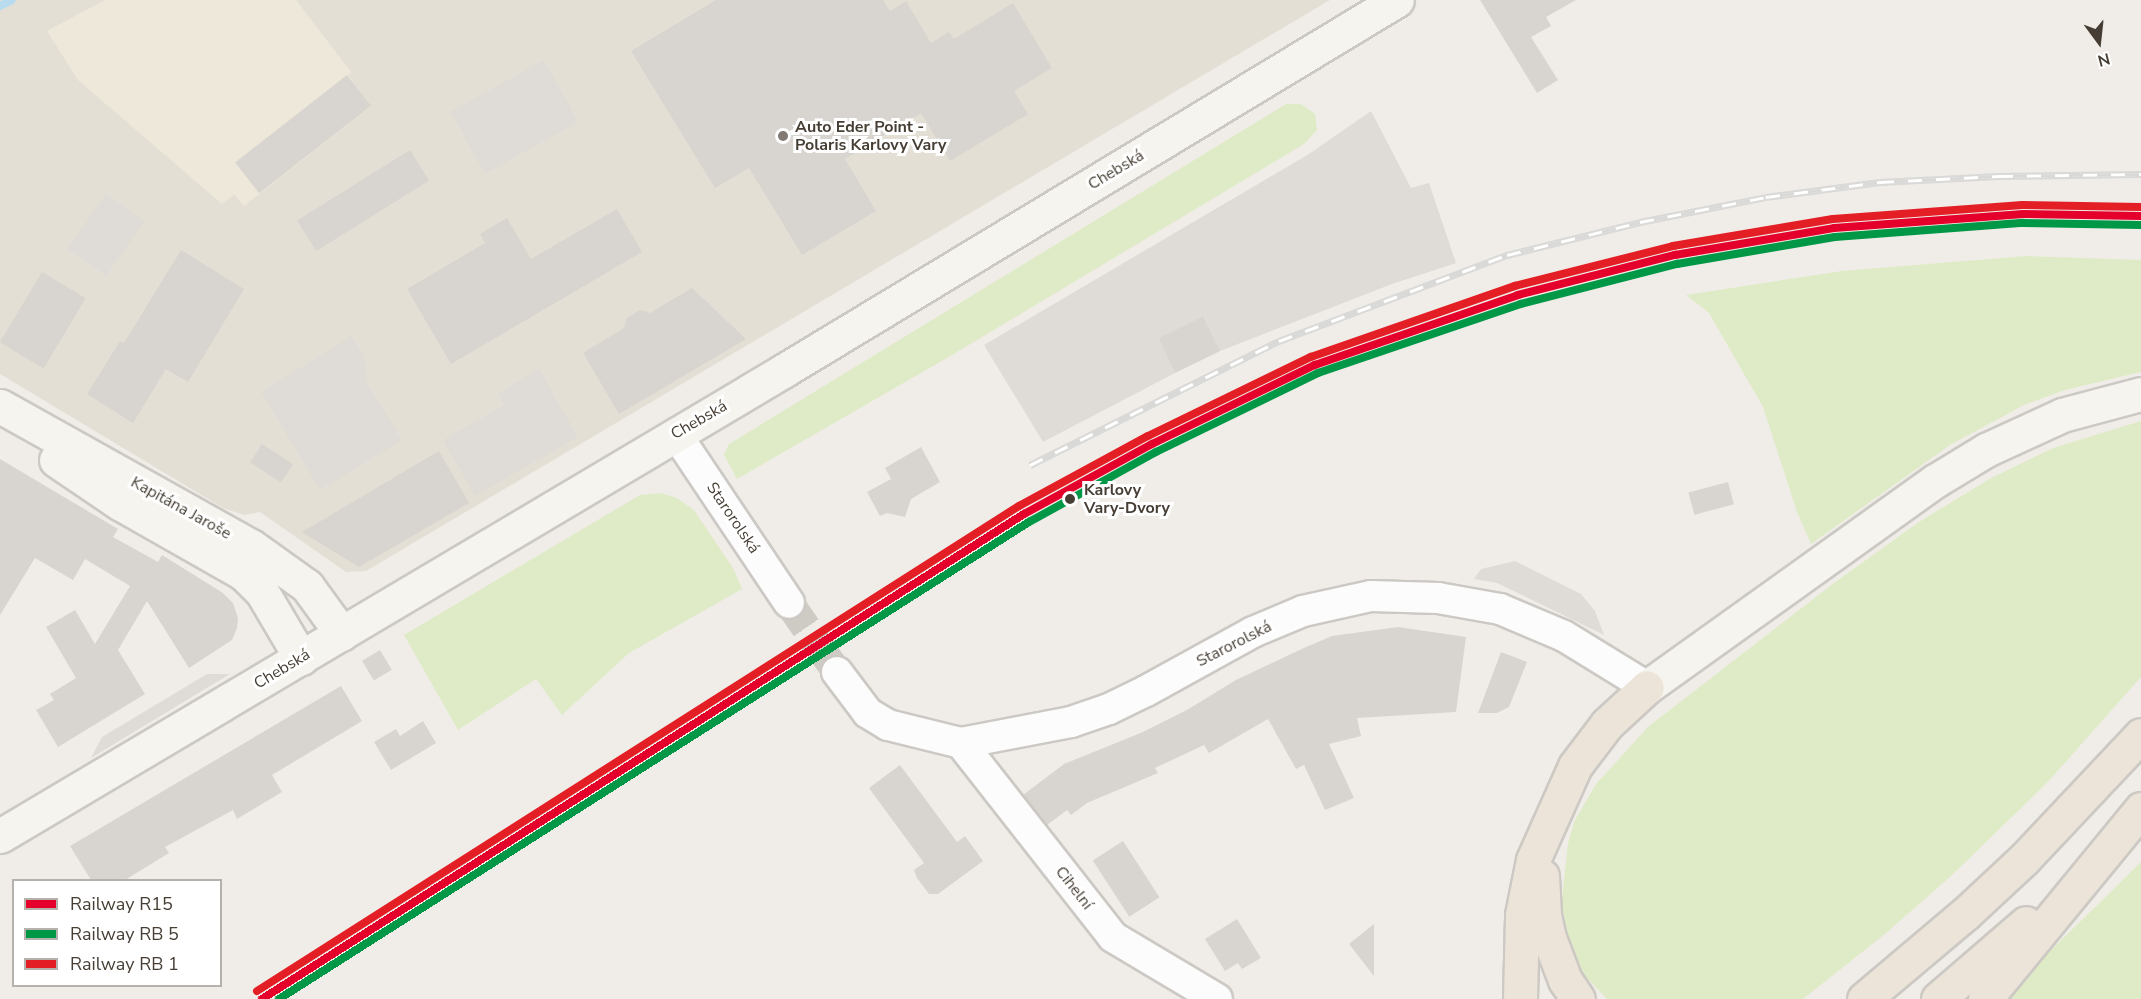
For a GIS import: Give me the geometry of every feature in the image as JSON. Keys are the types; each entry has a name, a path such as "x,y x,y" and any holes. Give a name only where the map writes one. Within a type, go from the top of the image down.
{"highway":[{"path":"1520,999 1522,915 1533,860 1560,794 1590,744 1647,687"},
{"path":"1864,999 2025,858 2141,735"},
{"path":"1985,999 2141,809"},
{"path":"1549,824 1542,881 1544,915 1556,960 1578,999"},
{"path":"1938,999 1973,971 2112,845"},
{"path":"1842,999 1904,966"}],"street":[{"name":"Chebská","path":"0,836 676,434 1396,0"},
{"path":"1647,687 1935,481 1986,450 2062,415 2141,394"},
{"name":"Kapitána Jaroše","path":"0,406 251,546 307,586 342,634"},
{"name":"Kapitána Jaroše","path":"0,415 42,451 121,504 244,574 262,592 301,658"},
{"name":"Starorolská","path":"676,434 789,603"},
{"name":"Starorolská","path":"837,672 868,713 888,725 961,743 1071,722 1099,712 1146,691 1254,632 1303,611 1371,596 1438,598 1500,609 1564,636 1647,687"},
{"name":"Cihelní","path":"961,743 1113,937 1217,999"}],"shaded area":[{"path":"0,0 1330,0 366,571 346,572 260,512 244,515 223,508 0,374"},
{"path":"105,0 296,0 351,72 348,75 371,106 244,206 234,194 222,204 78,80 47,31"},
{"path":"544,60 578,122 485,174 450,112"},
{"path":"1371,111 1411,188 1429,183 1456,263 1392,284 1220,351 1203,316 1158,338 1175,373 1043,442 984,345 1309,154"},
{"path":"106,194 145,221 106,276 68,249"},
{"path":"352,336 364,356 367,383 402,440 320,490 261,392"},
{"path":"539,369 578,437 475,496 443,440 504,405 498,393"},
{"path":"1515,561 1581,594 1595,611 1604,635 1497,583 1474,579 1481,569"},
{"path":"207,674 230,674 91,758 102,737"}],"green space":[{"path":"1286,104 1301,104 1315,114 1317,130 1304,144 947,358 737,479 724,455 729,444"},
{"path":"2026,256 2141,260 2141,372 2065,390 2024,405 1950,445 1811,544 1797,512 1763,407 1709,313 1686,295 1842,271"},
{"path":"2141,421 2141,677 2047,783 1951,876 1885,934 1803,999 1607,999 1586,977 1570,948 1561,907 1568,843 1575,820 1596,784 1649,726 1834,583 1919,522 1991,478 2053,448"},
{"path":"661,493 677,498 694,510 733,568 742,589 629,653 562,715 536,679 458,730 404,635 640,495"},
{"path":"2141,862 2141,999 2003,999 2043,958"}],"building":[{"name":"Auto Eder Point - Polaris Karlovy Vary","path":"716,0 883,0 890,11 906,1 931,43 949,32 954,39 1013,3 1052,68 1014,91 1028,114 950,161 921,113 845,159 876,211 802,255 749,168 715,188 631,51"},
{"path":"1480,0 1576,0 1546,17 1551,26 1531,37 1558,80 1537,93"},
{"path":"347,75 371,106 259,193 235,162"},
{"path":"410,150 429,181 316,251 297,220"},
{"path":"617,209 642,252 451,364 407,289 485,243 480,234 507,218 531,259"},
{"path":"181,250 244,289 188,382 166,369 133,423 87,394 120,341 124,343"},
{"path":"42,272 86,298 43,369 0,342"},
{"path":"692,288 746,339 619,414 583,353 624,328 627,318 640,310 650,313"},
{"path":"1203,316 1220,351 1175,373 1158,338"},
{"path":"262,444 293,464 281,483 250,462"},
{"path":"921,447 940,482 911,499 905,517 887,513 880,516 867,492 891,479 885,468"},
{"path":"439,451 469,503 359,567 302,532"},
{"path":"0,459 118,529 113,537 158,562 162,555 223,593 233,603 238,618 232,640 189,668 147,601 118,650 145,694 58,747 36,710 54,700 50,694 76,678 46,627 75,610 95,644 130,586 85,559 73,580 35,558 0,615"},
{"path":"1728,482 1734,504 1694,515 1688,493"},
{"path":"1398,627 1466,637 1456,712 1357,718 1361,736 1329,744 1354,798 1325,810 1304,765 1296,769 1268,719 1209,753 1204,745 1155,768 1158,773 1087,803 1071,815 1067,810 1047,825 1023,795 1064,764 1143,732 1187,710 1236,680 1306,647 1332,636"},
{"path":"380,650 392,670 374,681 362,661"},
{"path":"1501,652 1527,662 1509,707 1497,713 1478,713"},
{"path":"341,686 362,721 272,775 282,792 237,819 233,810 165,847 169,853 127,879 90,879 70,846"},
{"path":"423,721 436,743 391,770 374,742 396,729 400,736"},
{"path":"900,765 957,842 965,836 983,861 938,894 929,894 917,878 914,870 924,863 869,788"},
{"path":"1123,841 1159,897 1129,917 1093,861"},
{"path":"1237,919 1261,958 1242,969 1238,963 1225,971 1205,939"},
{"path":"1374,924 1374,976 1349,944"}],"waterway":[{"path":"0,6 12,0"}],"tunnel":[{"path":"789,603 837,672"}],"railway":[{"path":"1030,465 1279,341 1507,255 1640,222 1766,197 1880,182 1999,176 2141,174"}],"rail line":[{"name":"R15","path":"262,999 1024,514 1152,444 1315,365 1518,295 1675,255 1834,228 2023,214 2141,216"}],"transit line":[{"path":"257,991 1019,506 1148,436 1311,357 1515,286 1673,246 1833,219 2022,205 2141,207"},
{"path":"279,999 1029,522 1156,452 1318,373 1521,304 1677,264 1835,237 2023,223 2141,225"}],"place":[{"name":"Auto Eder Point - Polaris Karlovy Vary","path":"783,136"},
{"name":"Karlovy Vary-Dvory","path":"1070,499"}]}
